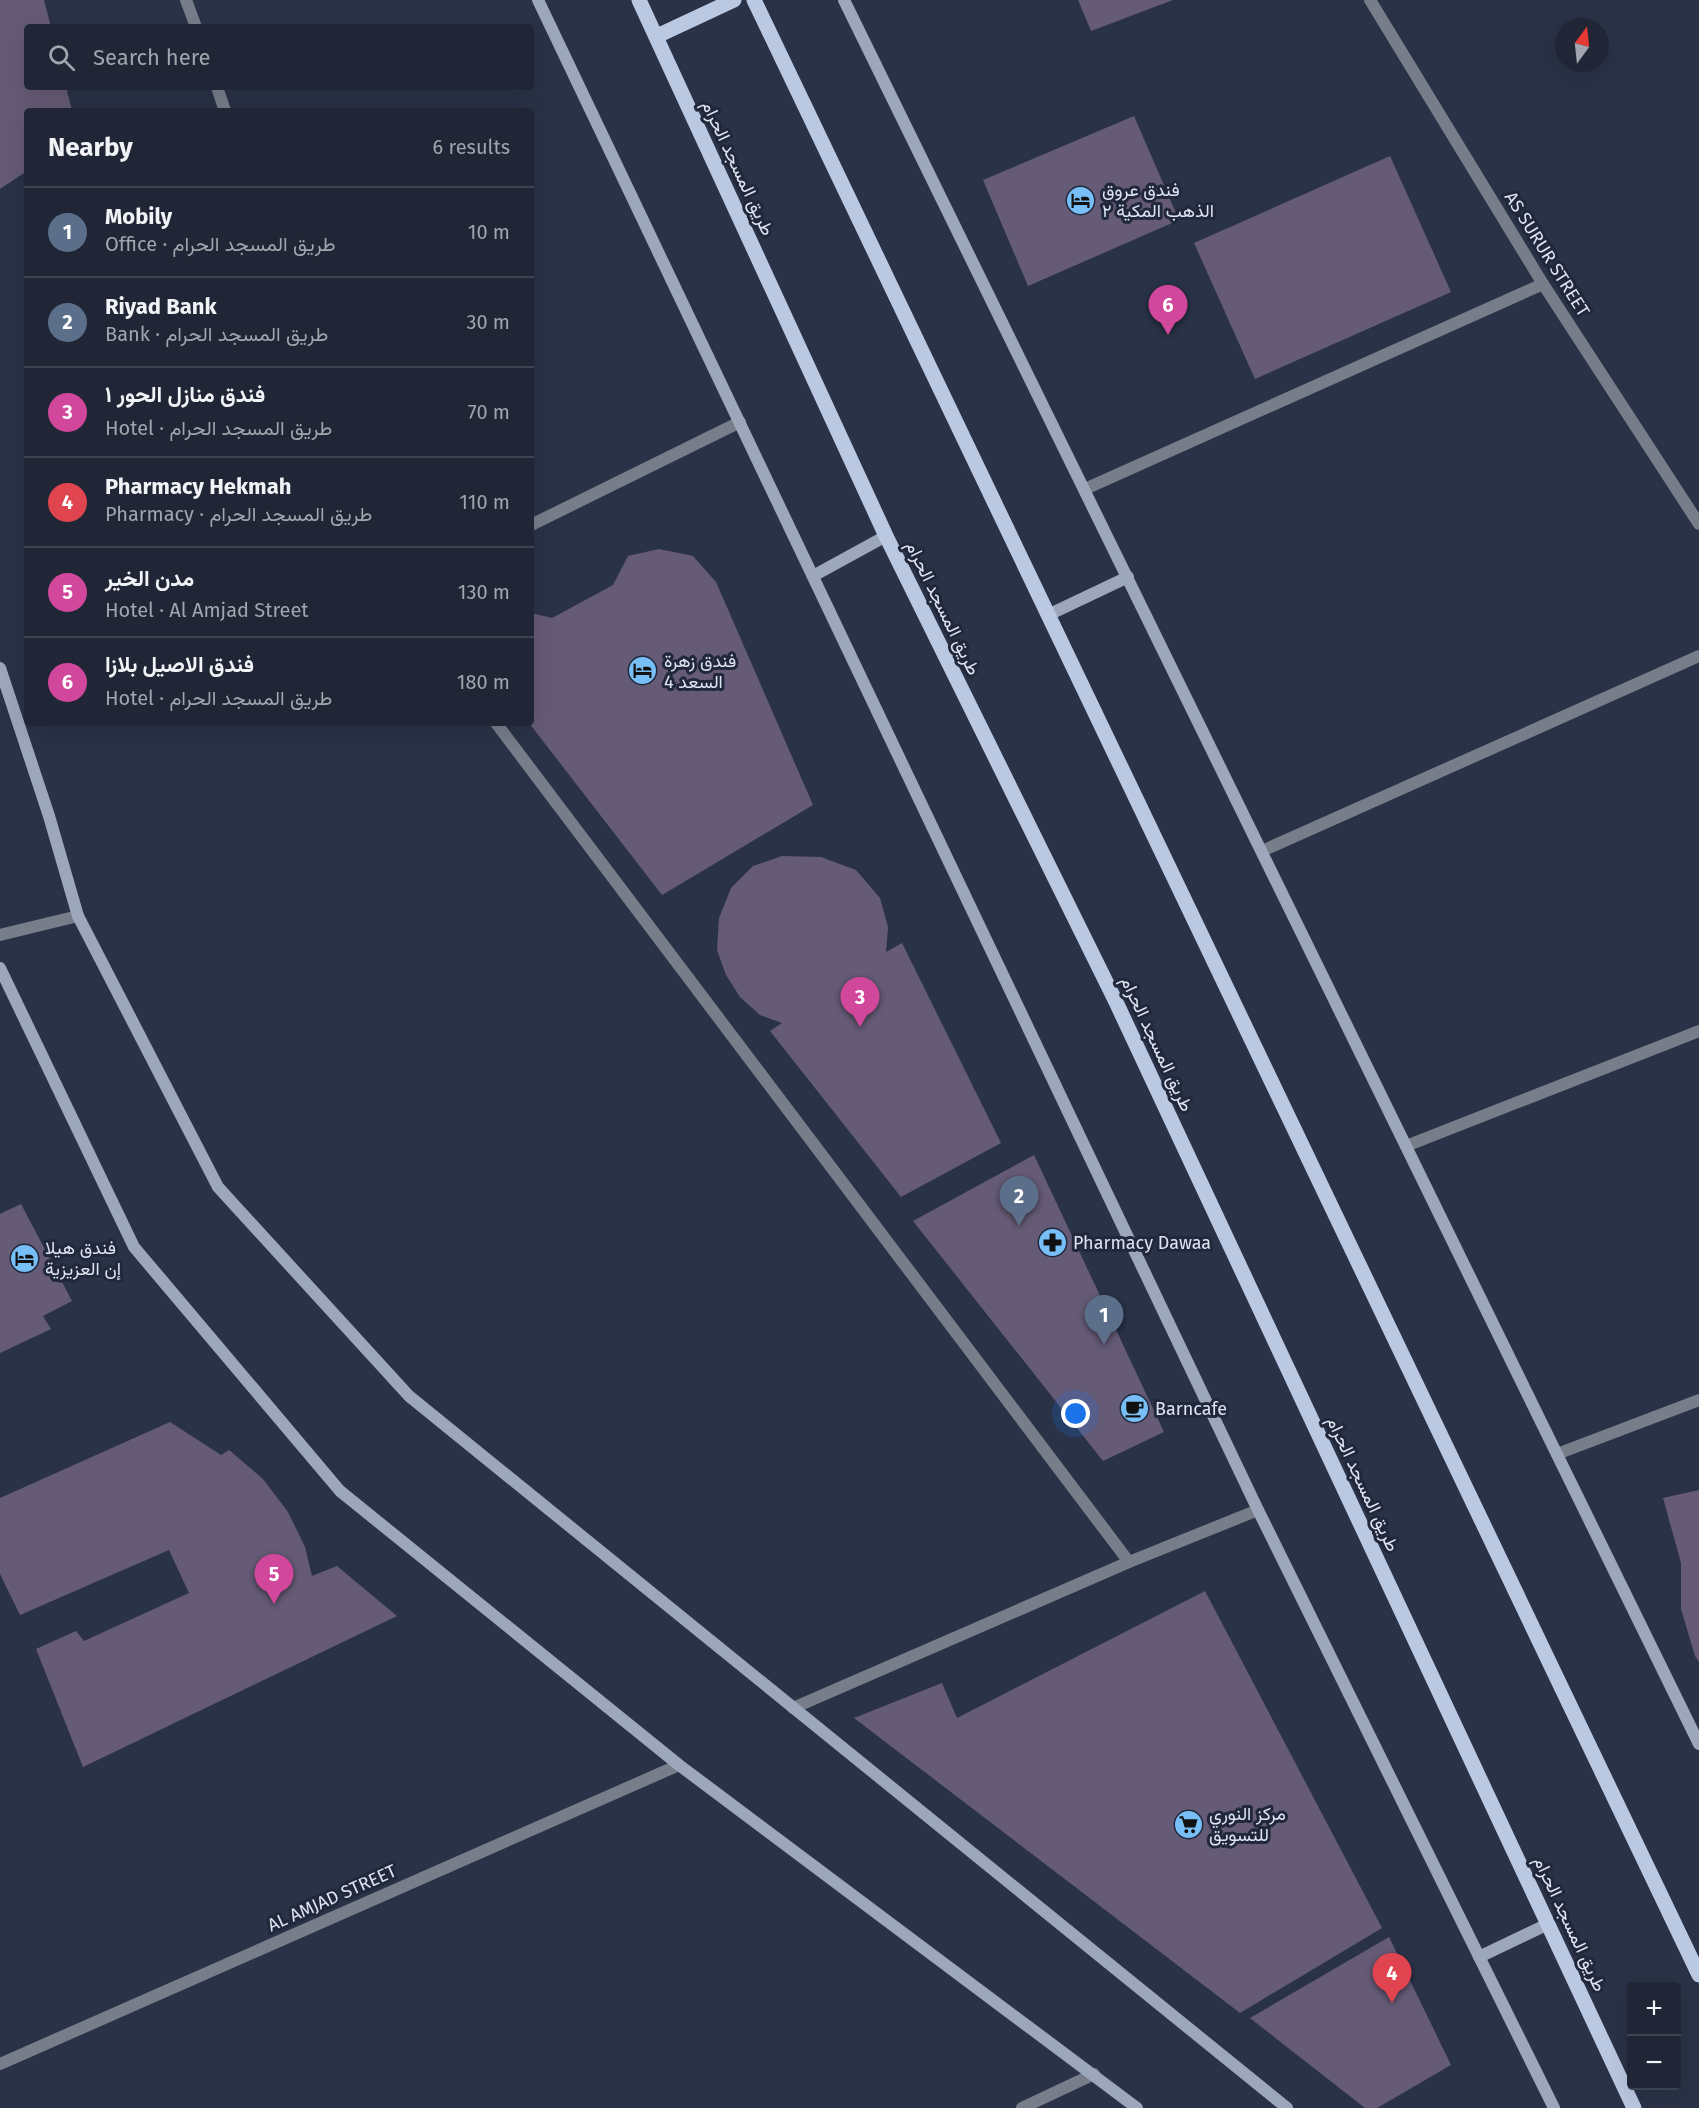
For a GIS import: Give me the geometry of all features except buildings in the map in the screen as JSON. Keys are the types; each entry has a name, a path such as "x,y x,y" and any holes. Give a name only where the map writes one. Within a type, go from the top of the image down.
{"main road":[{"name":"طريق المسجد الحرام","path":"639,0 886,536 1116,1002 1634,2108"},
{"path":"657,36 734,0"},
{"path":"754,0 1699,1975"}],"street":[{"path":"186,0 195,24"},
{"path":"538,0 1257,1510 1554,2108"},
{"path":"844,0 1699,1744"},
{"name":"AS SURUR STREET","path":"1370,0 1543,284 1699,524"},
{"path":"218,90 224,108"},
{"path":"1085,489 1543,284"},
{"path":"534,524 740,422"},
{"path":"813,576 886,536"},
{"path":"1048,615 1128,577"},
{"path":"1262,851 1699,656"},
{"path":"0,668 49,816 78,916 218,1187 409,1396 1287,2108"},
{"path":"498,726 1129,1562"},
{"path":"0,935 78,916"},
{"path":"0,969 134,1247 340,1491 679,1766 1137,2108"},
{"path":"1406,1146 1699,1031"},
{"path":"1557,1454 1699,1400"},
{"path":"793,1708 1129,1562 1257,1510"},
{"name":"AL AMJAD STREET","path":"0,2064 679,1766"},
{"path":"1479,1957 1548,1924"},
{"path":"1022,2108 1094,2074"}],"place":[{"name":"فندق عروق الذهب المكية ٢","path":"1081,200"},
{"name":"فندق الاصيل بلازا","path":"1168,335"},
{"name":"فندق زهرة السعد 4","path":"643,671"},
{"name":"فندق منازل الحور ١","path":"860,1027"},
{"name":"Riyad Bank","path":"1019,1226"},
{"name":"Pharmacy Dawaa","path":"1052,1243"},
{"name":"فندق هيلا إن العزيزية","path":"24,1258"},
{"name":"Mobily","path":"1104,1345"},
{"name":"Barncafe","path":"1134,1409"},
{"name":"مدن الخير","path":"274,1604"},
{"name":"مركز النوري للتسويق","path":"1188,1824"},
{"name":"Pharmacy Hekmah","path":"1392,2003"}]}
